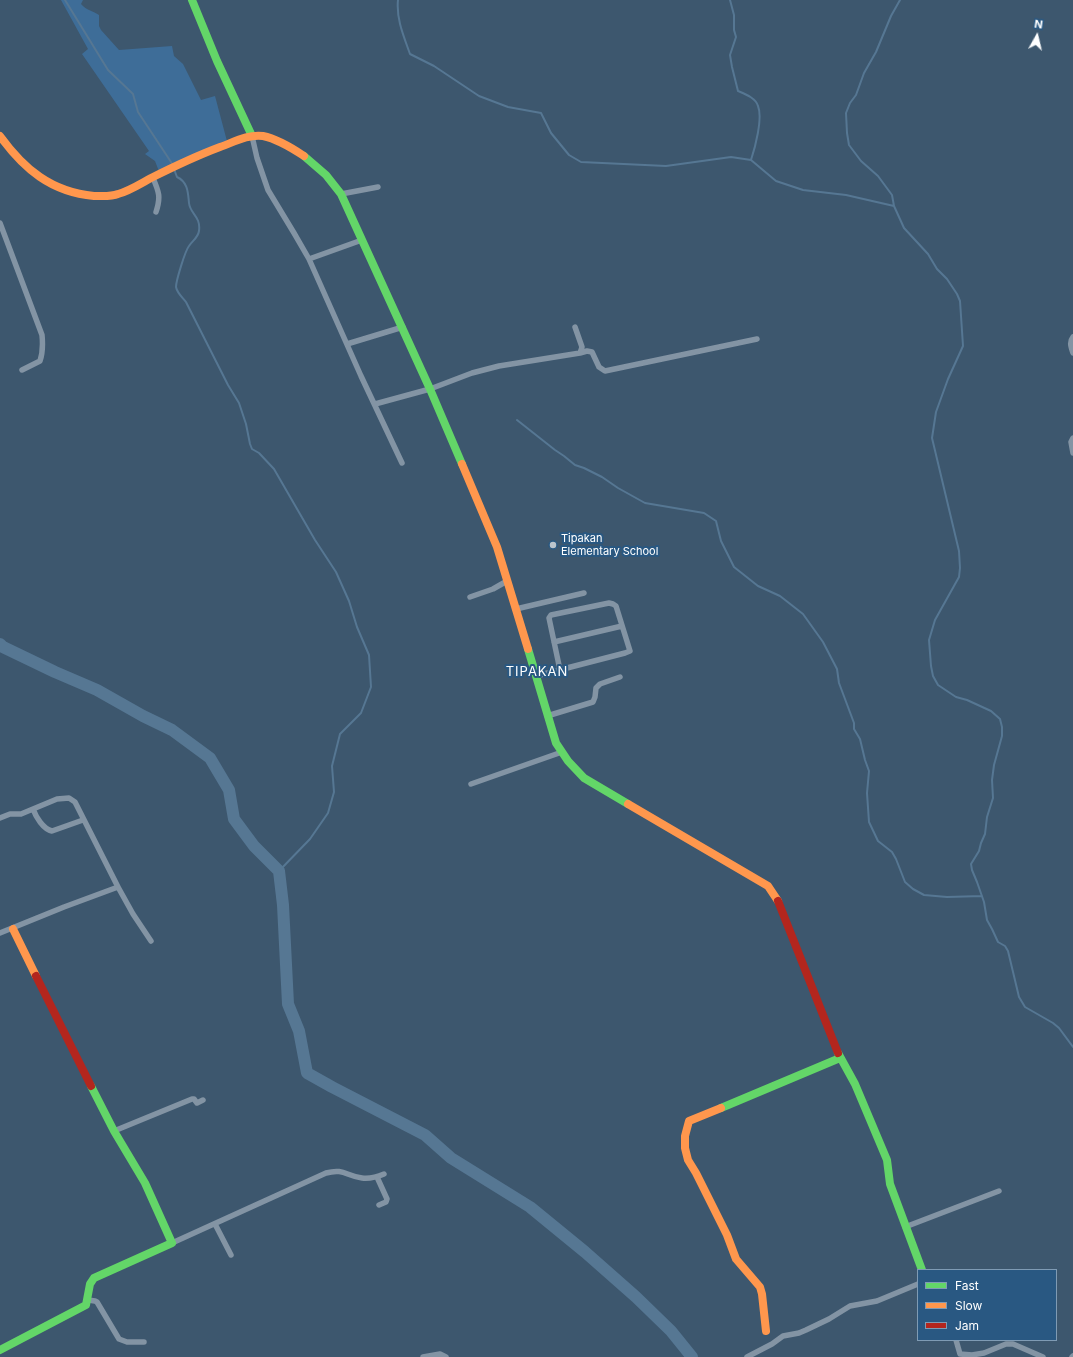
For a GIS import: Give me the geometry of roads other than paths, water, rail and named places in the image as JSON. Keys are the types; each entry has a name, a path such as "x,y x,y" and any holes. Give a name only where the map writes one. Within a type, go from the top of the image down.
{"street":[{"path":"192,0 217,61 252,136 257,158 268,190 309,259 361,376 402,463"},
{"path":"2,141 19,160 38,176 60,187 78,193 98,196 117,195 184,163 252,136 269,138 296,151 311,161 336,184 403,328 497,547 556,743 584,778 768,886 779,903 840,1058 855,1084 887,1160 890,1184 922,1269"},
{"path":"153,178 159,194 156,212"},
{"path":"341,194 378,187"},
{"path":"0,223 43,340 43,351 40,361 22,370"},
{"path":"309,259 362,240"},
{"path":"575,327 582,347 580,353"},
{"path":"347,344 403,328"},
{"path":"1073,338 1070,344 1073,353"},
{"path":"375,404 430,389 472,373 499,366 580,353 587,350 592,352 599,367 605,371 757,339"},
{"path":"1073,438 1071,442 1073,453"},
{"path":"470,597 493,589 507,581"},
{"path":"516,609 584,593"},
{"path":"536,676 560,670 630,652 616,606 609,603 551,616 549,618 560,670"},
{"path":"554,642 622,626"},
{"path":"547,716 593,702 595,690 600,684 620,677"},
{"path":"471,784 562,752"},
{"path":"0,818 10,814 21,814 57,799 69,798 75,802 118,887 150,941"},
{"path":"33,809 38,820 49,831 83,820"},
{"path":"0,933 118,887"},
{"path":"13,928 48,1002 114,1131 145,1184 172,1243"},
{"path":"766,1331 760,1287 736,1259 720,1221 688,1160 685,1148 686,1130 689,1121 840,1058"},
{"path":"114,1131 192,1099 194,1099 197,1103 203,1100"},
{"path":"0,1350 86,1305 90,1286 94,1278 330,1172 341,1171 355,1177 363,1178 377,1177 384,1174"},
{"path":"377,1177 387,1199 386,1202 379,1205"},
{"path":"905,1227 999,1191"},
{"path":"215,1224 231,1255"},
{"path":"747,1357 772,1344 783,1336 806,1330 829,1319 850,1306 877,1301 917,1284"},
{"path":"88,1300 97,1302 119,1339 127,1342 144,1342"},
{"path":"956,1341 960,1356 984,1353 1006,1344 1013,1344 1043,1357"},
{"path":"423,1357 440,1354 446,1357"}],"waterway":[{"path":"65,0 108,70 133,94 138,112 173,165"},
{"path":"398,0 399,21 410,54 434,66 479,96 508,107 541,113 551,133 569,155 581,162 666,166 731,157 751,160 776,181 803,190 846,195 894,206"},
{"path":"730,0 734,15 734,30 736,37 730,55 738,91 750,97 757,103 760,118 751,160"},
{"path":"900,0 891,16 876,52 864,73 856,95 850,103 846,113 849,145 861,161 878,176 892,195 894,206 904,228 928,254 937,269 947,279 960,301 963,346 948,379 936,412 932,438 959,551 960,568 959,577 935,620 929,640 931,666 933,676 938,685 956,697 967,700 991,711 1000,719 1002,736 994,765 992,780 993,798 987,817 985,834 979,851 971,864 972,870 984,902 987,920 998,942 1005,946 1008,951 1019,997 1025,1007 1059,1028 1073,1047"},
{"path":"174,169 177,177 181,179 185,185 188,192 191,210 197,218 199,226 197,236 187,249 177,279 176,287 186,302 228,385 239,403 252,449 259,453 274,469 315,540 336,572 349,601 357,627 369,655 371,687 361,713 340,734 332,766 334,792 328,813 310,839 279,871"},
{"path":"517,420 575,465 602,477 645,503 704,513 716,521 721,541 734,567 758,586 780,596 803,614 823,642 837,669 839,683 854,723 854,729 860,739 869,771 867,793 869,822 878,841 892,852 905,882 913,889 924,895 947,897 982,896"},
{"path":"0,644 3,647 55,672 97,690 143,716 172,730 210,758 229,790 234,819 254,846 279,871 283,905 288,1004 299,1031 307,1073 425,1135 451,1158 530,1207 585,1252 636,1297 671,1331 692,1357"}],"place":[{"name":"Tipakan Elementary School","path":"553,545"}],"district":[{"name":"TIPAKAN","path":"537,672"}]}
